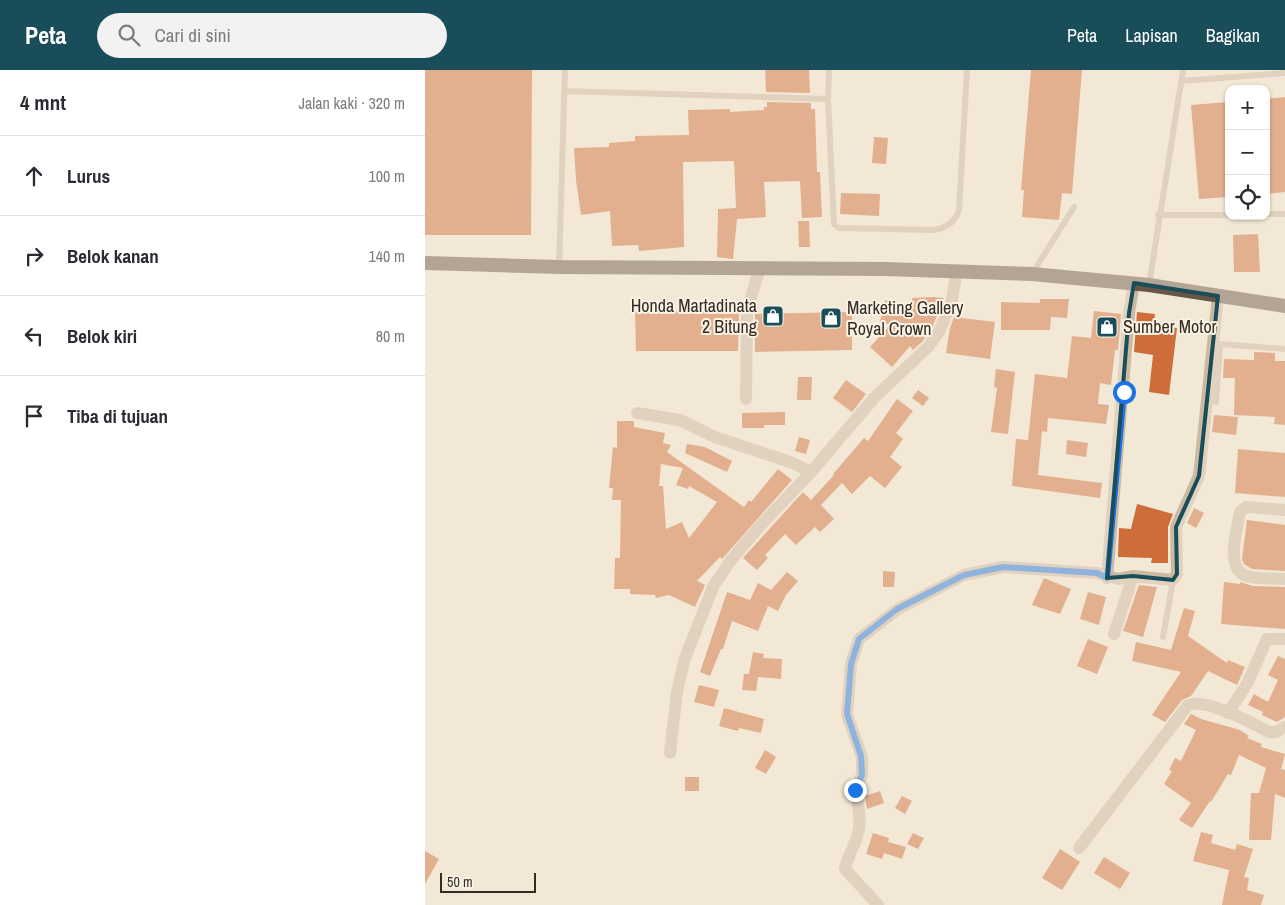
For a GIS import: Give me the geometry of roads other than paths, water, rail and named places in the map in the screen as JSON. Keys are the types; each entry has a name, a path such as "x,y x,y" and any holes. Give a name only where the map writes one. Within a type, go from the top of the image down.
{"highway":[{"path":"425,262 559,267 760,268 1032,274 1134,283 1285,306"}],"street":[{"path":"746,399 747,310 760,268"},
{"path":"670,753 677,692 684,661 713,587 731,560 760,526 811,472 875,397 928,346 939,332 951,304 957,271"},
{"path":"1107,578 1129,313 1134,283"},
{"path":"878,905 845,870 848,855 859,830 859,807 855,790 862,775 861,756 847,714 851,664 859,639 897,609 964,575 1003,567 1097,573 1107,578 1119,579 1133,576 1173,580 1177,574 1176,527 1199,476 1218,296"},
{"path":"637,413 680,420 715,437 793,463 811,472"},
{"path":"1285,510 1246,507 1240,512 1234,558 1236,569 1249,577 1285,579"},
{"path":"1114,634 1133,576"},
{"path":"1228,713 1247,684 1267,639 1285,639"},
{"path":"1079,848 1188,705 1199,704 1228,713 1269,732 1276,732 1285,727"}],"lane":[{"path":"559,267 565,70"},
{"path":"829,70 828,99 834,224 838,228 942,229 956,219 959,210 967,70"},
{"path":"1149,285 1183,70"},
{"path":"1182,81 1285,73"},
{"path":"565,91 828,99"},
{"path":"1032,274 1073,207"},
{"path":"1159,215 1225,214"},
{"path":"1270,214 1285,214"},
{"path":"1216,402 1220,344 1285,349"},
{"path":"1163,637 1173,580"}],"place":[{"name":"Honda Martadinata 2 Bitung","path":"773,316"},
{"name":"Marketing Gallery Royal Crown","path":"831,318"},
{"name":"Sumber Motor","path":"1107,327"}]}
